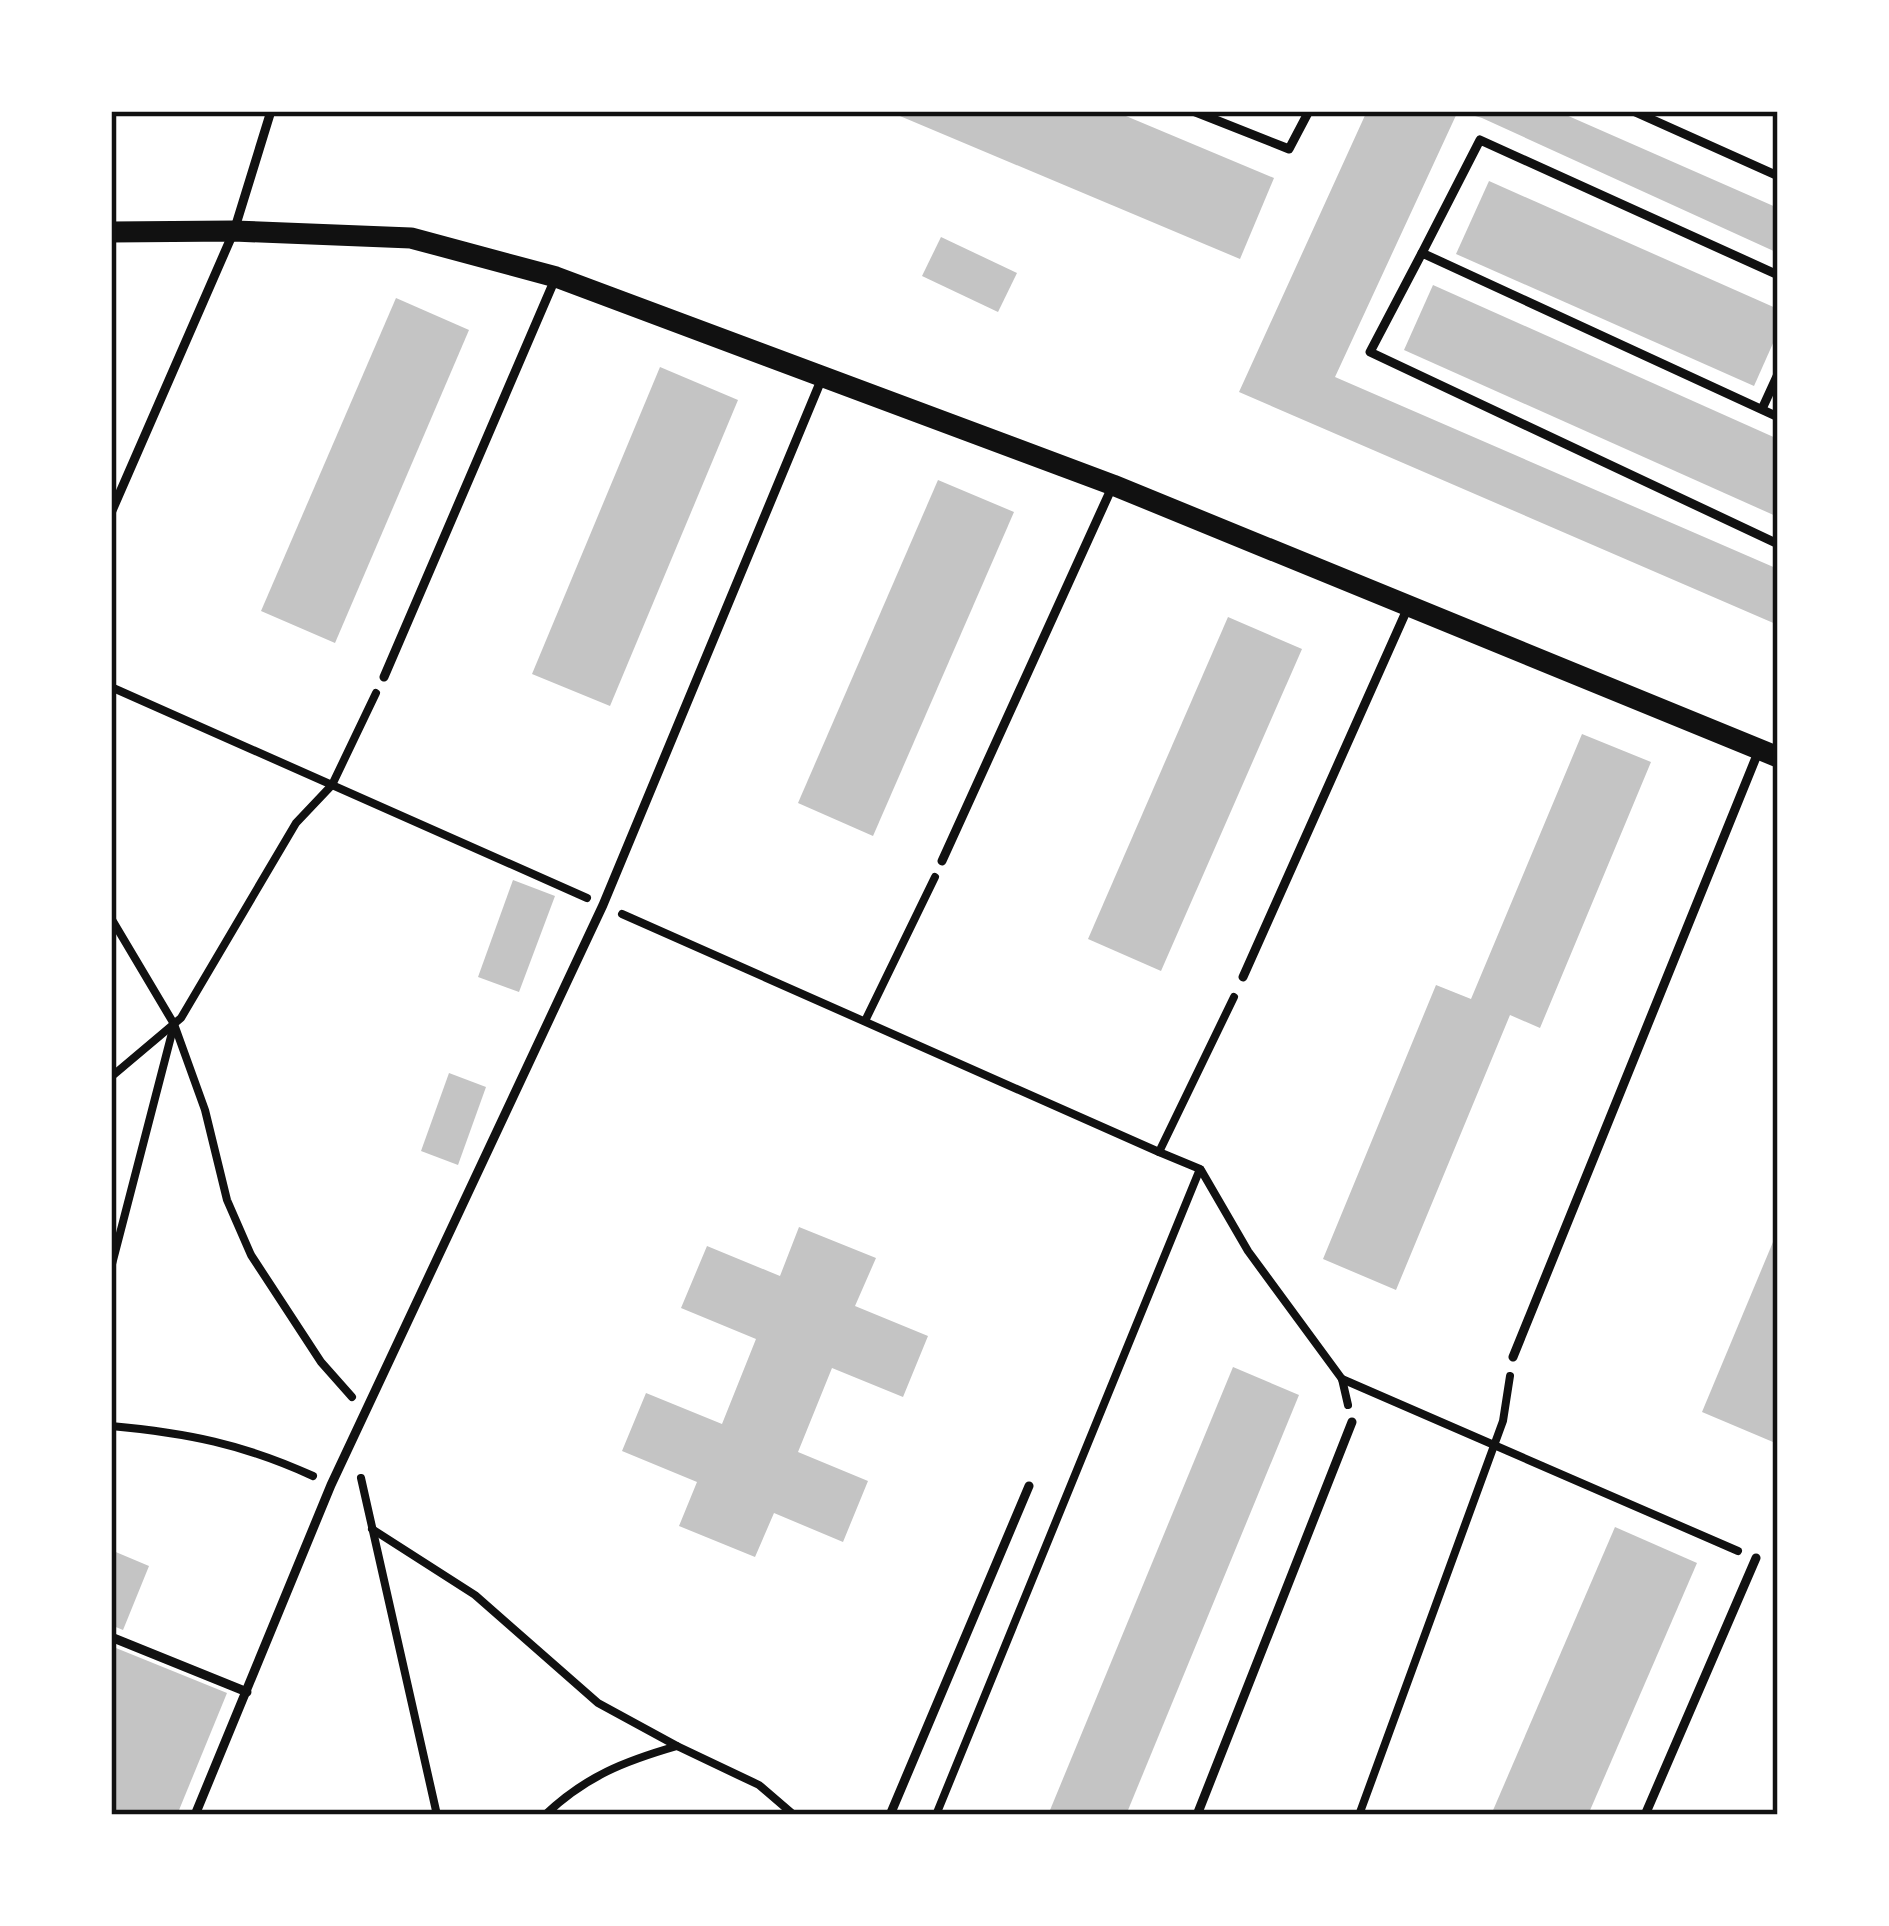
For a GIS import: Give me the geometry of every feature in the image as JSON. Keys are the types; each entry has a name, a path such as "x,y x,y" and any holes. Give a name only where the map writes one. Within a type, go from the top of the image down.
{"street":[{"path":"111,232 411,238 556,277 1113,485 1769,754"}],"lane":[{"path":"111,513 234,231 271,111"},
{"path":"1193,111 1289,149 1309,111"},
{"path":"1633,111 1778,176"},
{"path":"1778,275 1480,140 1370,352 1778,544"},
{"path":"1422,253 1778,417"},
{"path":"384,677 556,277"},
{"path":"1762,410 1778,374"},
{"path":"195,1815 331,1485 603,905 822,378"},
{"path":"942,861 1113,485"},
{"path":"1243,977 1409,605"},
{"path":"1513,1357 1769,754"},
{"path":"1197,1815 1352,1422"},
{"path":"890,1815 1028,1486"},
{"path":"1645,1815 1756,1558"},
{"path":"111,1637 247,1692"}],"path":[{"path":"111,1268 174,1024 296,823 332,785 384,677"},
{"path":"111,687 1200,1169 1249,1251 1342,1379 1352,1422"},
{"path":"865,1022 942,861"},
{"path":"111,918 174,1024 205,1111 227,1200 251,1255 321,1361 364,1412"},
{"path":"1159,1152 1243,977"},
{"path":"111,1077 174,1024"},
{"path":"936,1815 1200,1169"},
{"path":"1359,1815 1503,1421 1513,1357"},
{"path":"1342,1379 1756,1558"},
{"path":"111,1426 160,1430 256,1450 331,1485"},
{"path":"353,1436 437,1815"},
{"path":"370,1528 475,1595 598,1703 759,1785 794,1815"},
{"path":"545,1815 565,1796 618,1763 677,1746"}],"building":[{"path":"888,111 1114,111 1274,178 1240,259"},
{"path":"1367,111 1458,111 1335,377 1778,569 1778,625 1239,392"},
{"path":"1458,111 1557,111 1778,208 1778,253 1482,118"},
{"path":"1489,181 1778,309 1778,332 1754,386 1456,254"},
{"path":"941,237 1017,273 998,312 922,276"},
{"path":"1433,285 1778,439 1778,517 1404,350"},
{"path":"396,298 469,330 335,643 261,611"},
{"path":"660,367 738,400 610,706 532,674"},
{"path":"938,480 1014,512 873,836 798,803"},
{"path":"1228,617 1302,649 1161,971 1088,939"},
{"path":"1582,734 1651,762 1540,1028 1510,1015 1396,1290 1323,1259 1436,985 1471,999"},
{"path":"513,880 555,896 519,992 478,977"},
{"path":"449,1073 486,1087 458,1165 421,1151"},
{"path":"799,1227 876,1258 855,1306 928,1336 903,1397 832,1368 798,1452 868,1481 843,1542 774,1513 755,1557 679,1526 697,1482 622,1451 646,1393 722,1424 756,1339 681,1308 707,1246 780,1276"},
{"path":"1778,1230 1778,1430 1773,1442 1702,1412"},
{"path":"1233,1367 1299,1395 1126,1815 1048,1815"},
{"path":"1615,1527 1697,1563 1588,1815 1491,1815"},
{"path":"111,1550 149,1566 123,1630 111,1625"},
{"path":"111,1646 227,1693 177,1815 111,1815"}]}
